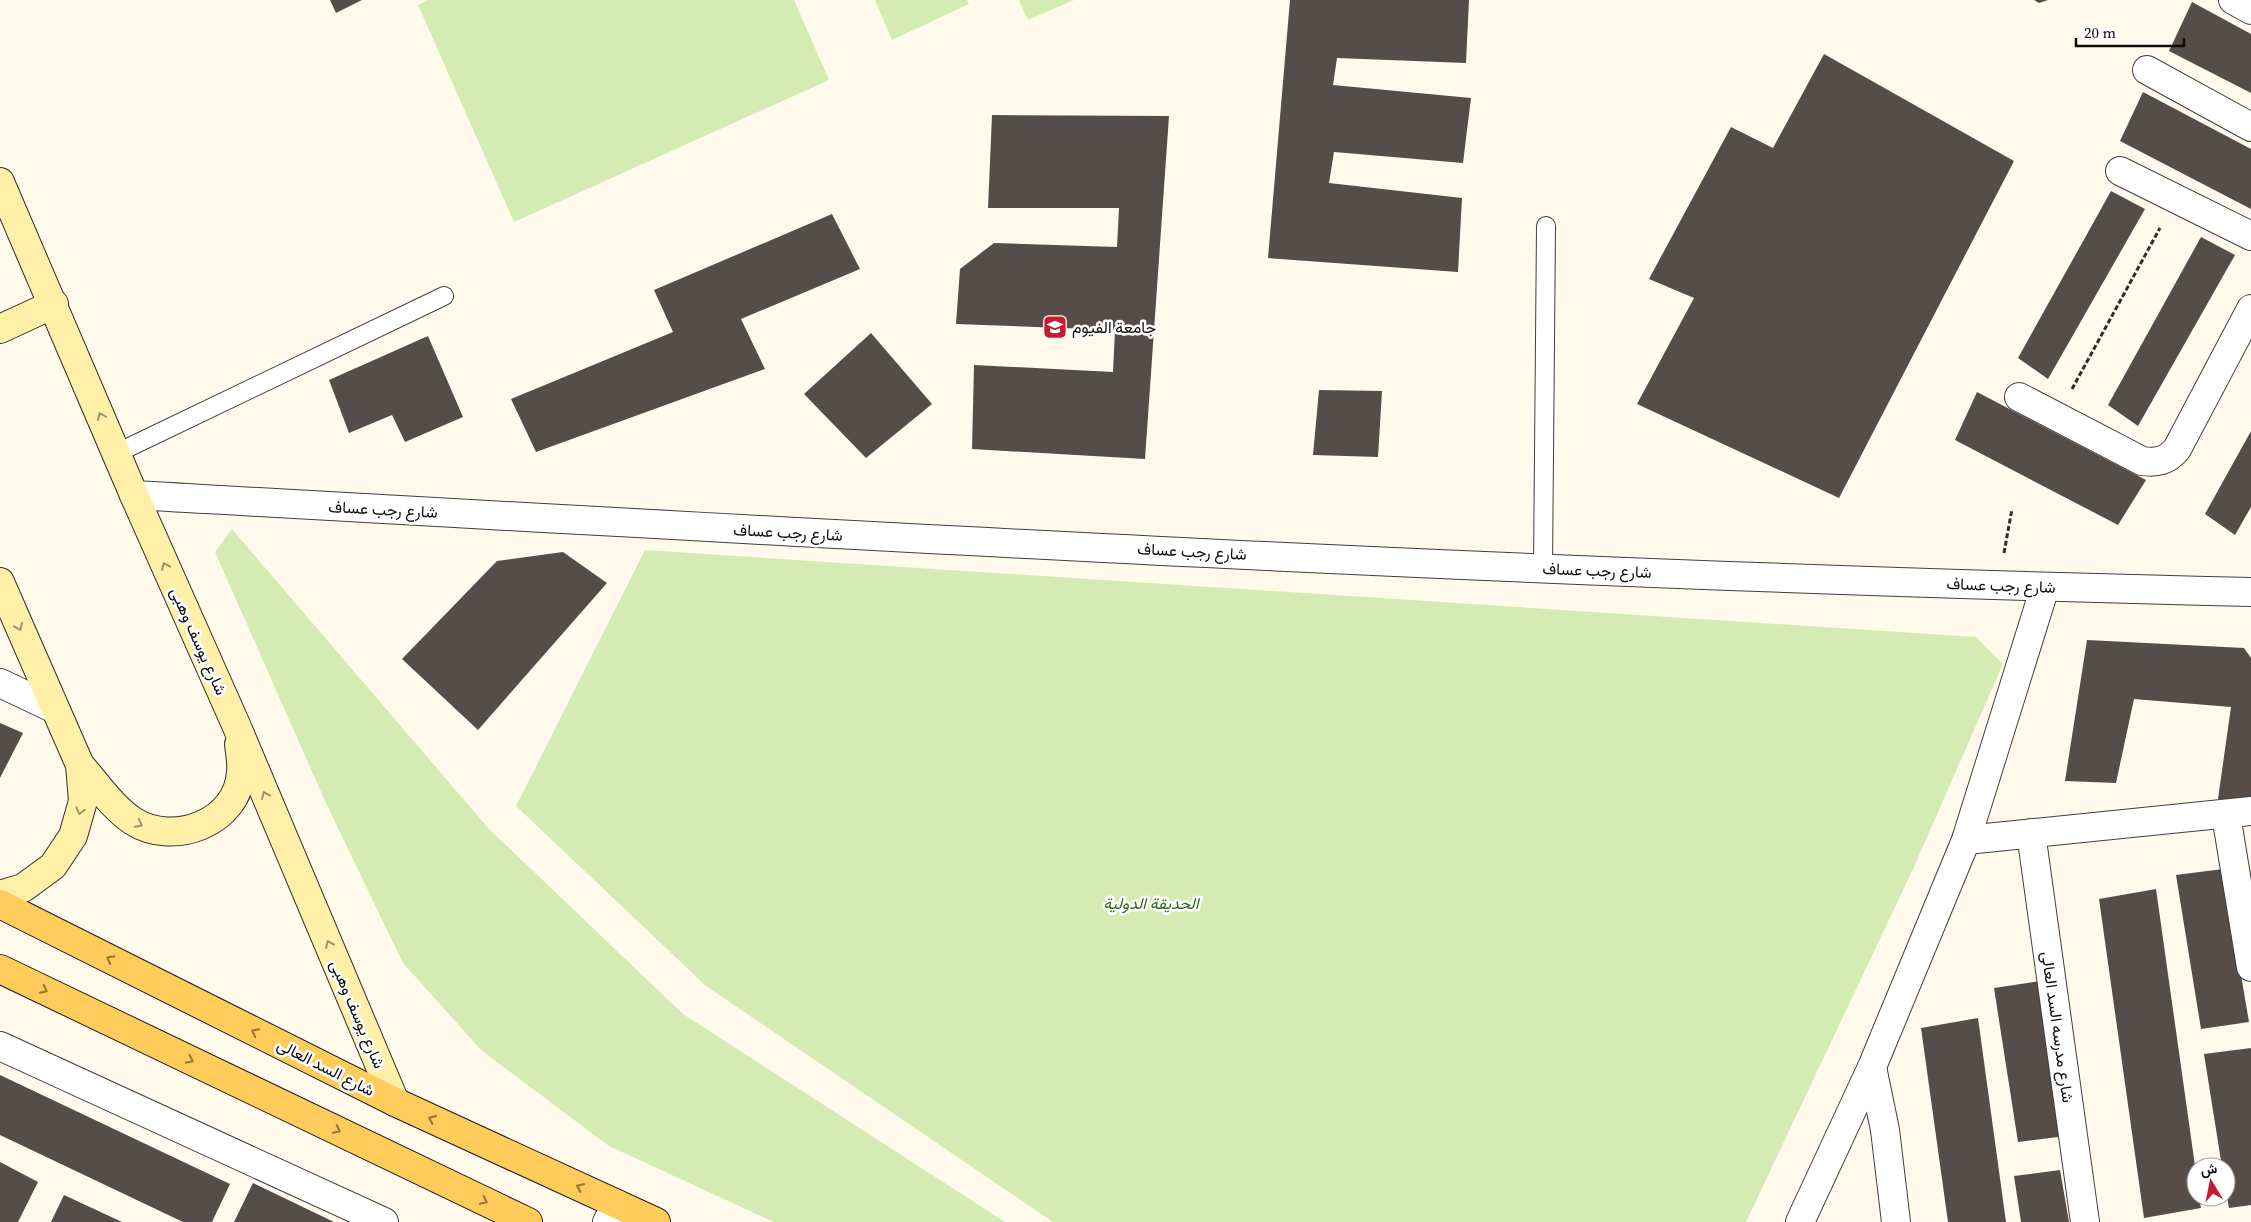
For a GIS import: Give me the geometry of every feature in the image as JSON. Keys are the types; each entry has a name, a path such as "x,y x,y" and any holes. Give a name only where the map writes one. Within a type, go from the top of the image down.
{"main road":[{"name":"شارع يوسف وهبى","path":"0,182 54,304 134,495 237,727 395,1102"},
{"path":"0,329 54,304"},
{"path":"0,582 80,765 118,809 134,822 152,830 172,832 192,830 210,822 225,808 236,791 241,772 237,727"},
{"path":"0,895 23,888 53,866 74,836 83,801 80,765"},
{"name":"شارع السد العالى","path":"0,904 612,1213 656,1222"},
{"path":"0,969 528,1222"}],"street":[{"path":"2233,0 2251,10"},
{"path":"2147,70 2251,127"},
{"path":"2120,171 2251,236"},
{"path":"2020,397 2058,415 2142,461 2164,461 2177,449 2251,309"},
{"name":"شارع رجب عساف","path":"134,495 709,528 1543,568 2045,587 2251,592"},
{"path":"1800,1222 1872,1068 1966,840 2045,587"},
{"path":"0,683 55,709"},
{"path":"1966,840 2239,813 2251,967"},
{"name":"شارع مدرسه السد العالى","path":"2031,833 2085,1222"},
{"path":"0,1046 384,1222"},
{"path":"1872,1068 1885,1130 1896,1222"}],"lane":[{"path":"1543,568 1546,226"},
{"path":"117,453 444,296"}],"path":[{"path":"2058,415 2176,199"},
{"path":"1998,585 2012,509"}],"green space":[{"path":"429,0 794,0 829,80 514,222 418,5"},
{"path":"875,0 967,0 969,4 892,40"},
{"path":"1019,0 1074,0 1028,20"},
{"path":"232,529 489,829 683,1014 1005,1222 774,1222 609,1146 481,1050 403,963 325,801 215,552"},
{"name":"الحديقة الدولية","path":"645,550 1976,637 2003,664 1913,869 1746,1222 1053,1222 706,986 516,806"}],"building":[{"path":"330,0 362,0 336,13"},
{"path":"1290,0 1469,0 1466,63 1337,58 1333,85 1471,98 1463,163 1334,152 1329,183 1462,198 1458,272 1268,258"},
{"path":"2034,0 2048,0 2039,3"},
{"path":"2192,2 2251,34 2251,93 2169,51"},
{"path":"1824,54 2014,161 1839,498 1637,404 1694,298 1649,279 1731,127 1773,148"},
{"path":"2143,92 2251,149 2251,209 2120,141"},
{"path":"992,115 1169,116 1145,459 972,449 974,365 1113,372 1115,330 956,324 960,269 994,243 1117,247 1119,208 988,208"},
{"path":"2111,191 2145,209 2048,379 2018,358"},
{"path":"832,214 860,269 741,319 765,369 536,452 511,399 673,332 654,290"},
{"path":"2201,237 2235,255 2138,426 2108,405"},
{"path":"871,333 932,404 866,458 804,394"},
{"path":"428,336 463,417 405,442 392,415 349,433 329,380"},
{"path":"1319,390 1382,391 1378,457 1313,455"},
{"path":"1977,392 2146,480 2118,525 1955,440"},
{"path":"2251,431 2251,507 2235,535 2205,514"},
{"path":"563,552 607,583 478,730 402,659 497,561"},
{"path":"2087,640 2244,648 2251,658 2251,799 2218,799 2231,707 2134,699 2116,783 2065,781"},
{"path":"0,723 23,733 0,778"},
{"path":"2223,869 2249,1022 2201,1029 2176,875"},
{"path":"2156,889 2194,1157 2186,1157 2186,1207 2201,1208 2144,1218 2099,899"},
{"path":"2040,981 2066,1136 2018,1142 1994,988"},
{"path":"1978,1018 2006,1222 1948,1222 1921,1028"},
{"path":"2251,1048 2251,1205 2229,1208 2236,1207 2236,1157 2220,1157 2204,1054"},
{"path":"0,1075 230,1184 212,1222 183,1222 0,1135"},
{"path":"0,1162 38,1182 18,1222 0,1222"},
{"path":"2060,1170 2069,1222 2021,1222 2014,1176"},
{"path":"253,1183 334,1222 234,1222"},
{"path":"64,1195 122,1222 51,1222"}],"place":[{"name":"جامعة الفيوم","path":"1055,327"}]}
